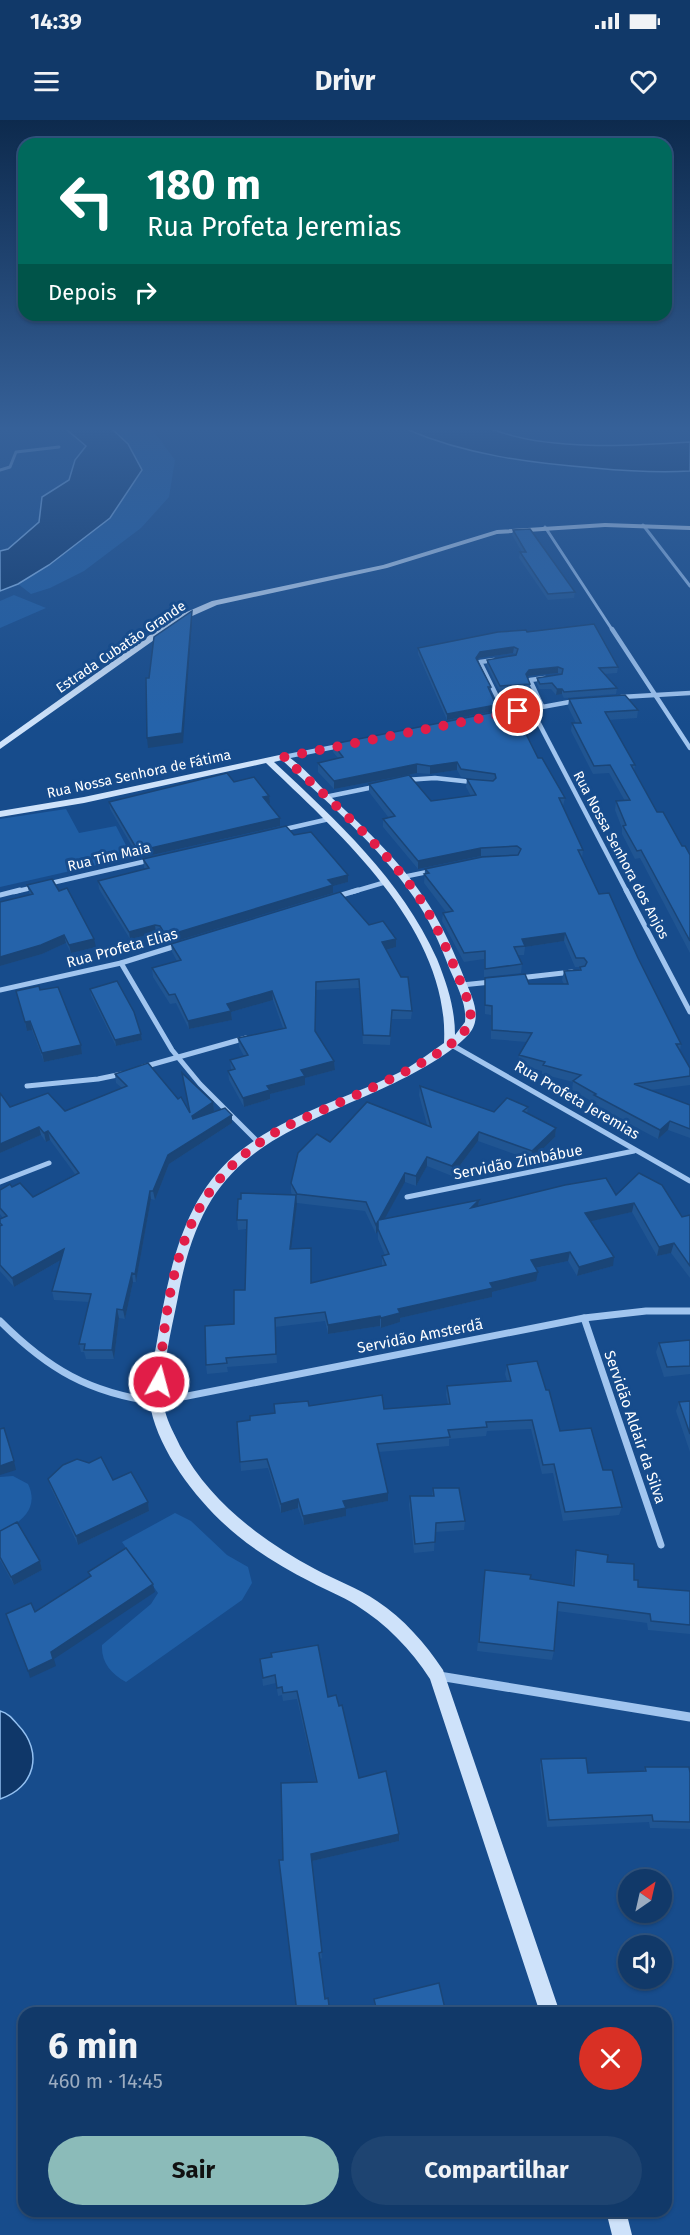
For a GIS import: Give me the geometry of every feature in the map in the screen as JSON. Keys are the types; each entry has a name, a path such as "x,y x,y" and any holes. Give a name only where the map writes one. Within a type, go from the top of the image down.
{"street":[{"name":"Estrada Cubatão Grande","path":"0,746 173,623 202,608 237,598 385,567 487,534 539,528"},
{"path":"545,528 690,748"},
{"path":"645,528 690,586"},
{"path":"502,658 480,662 505,713"},
{"path":"542,706 530,680 548,678"},
{"path":"610,698 690,693"},
{"path":"482,718 578,700"},
{"name":"Rua Nossa Senhora dos Anjos","path":"531,708 690,1012"},
{"path":"284,757 342,746"},
{"path":"284,757 403,877 427,911 462,985 471,1012 469,1025 450,1044 408,1072 313,1113 259,1143 237,1160 219,1180 192,1221 178,1262 169,1307 157,1402 179,1459 194,1483 218,1511 253,1540 304,1571 361,1599 422,1651 437,1675 548,2007"},
{"name":"Rua Nossa Senhora de Fátima","path":"0,814 84,800 284,757"},
{"path":"268,760 328,819 386,882 417,928 442,984 450,1013 450,1044"},
{"path":"395,782 418,777 480,783"},
{"path":"325,797 383,785"},
{"path":"272,832 328,819"},
{"name":"Rua Tim Maia","path":"0,895 159,858"},
{"path":"330,899 403,877 438,870"},
{"name":"Rua Profeta Elias","path":"0,990 120,963 187,943"},
{"path":"120,963 177,1057 200,1084 259,1143"},
{"path":"510,980 581,971"},
{"path":"462,985 498,981"},
{"path":"136,1070 252,1037"},
{"name":"Rua Profeta Jeremias","path":"450,1044 690,1181"},
{"path":"27,1086 98,1079 126,1073"},
{"name":"Servidão Zimbábue","path":"407,1197 635,1151"},
{"path":"0,1182 49,1163"},
{"name":"Servidão Amsterdã","path":"157,1402 584,1318 646,1311 690,1311"},
{"name":"Servidão Aldair da Silva","path":"584,1318 660,1545"},
{"path":"0,1321 41,1358 76,1380 109,1394 157,1402"},
{"path":"437,1675 690,1717"},
{"path":"618,2217 622,2235"}],"shaded area":[{"path":"32,528 97,528 49,565 18,584 0,591 0,551 8,549"},
{"path":"73,528 141,528 84,571 50,588 31,594 18,584 49,565"},
{"path":"14,595 46,608 0,628 0,601"},
{"path":"66,809 79,833 116,826 132,857 0,887 0,819"},
{"path":"13,1476 28,1484 32,1501 21,1520 0,1533 0,1477"},
{"path":"175,1513 191,1521 227,1555 248,1567 252,1583 242,1600 126,1682 108,1667 103,1657 102,1645 151,1604 158,1593 122,1542"},
{"path":"0,1711 12,1718 26,1735 33,1757 28,1778 21,1787 0,1799"}],"building":[{"path":"530,529 575,592 548,594 520,552 526,552 513,530"},
{"path":"192,611 182,733 147,738 146,678 149,678 154,637"},
{"path":"594,624 618,667 599,668 617,688 564,692 552,683 540,684 537,678 562,674 563,669 558,667 529,670 526,674 530,684 500,686 487,660 516,655 518,649 514,647 480,652 476,658 491,687 488,687 496,705 447,714 418,648 498,632 526,630 527,632"},
{"path":"625,695 638,710 605,712 635,765 631,765 657,812 663,812 682,846 685,846 690,855 690,941 641,850 637,851 623,826 626,825 616,801 630,800 610,765 594,766 572,723 581,723 569,699"},
{"path":"500,711 508,729 523,728 538,758 542,758 565,798 559,798 583,850 578,850 599,894 609,893 681,1044 676,1044 690,1068 690,1076 634,1084 690,1105 690,1129 670,1121 660,1130 594,1095 596,1094 573,1081 581,1075 543,1065 545,1062 519,1055 532,1033 492,1030 492,1006 485,1005 485,978 525,974 529,984 568,984 564,971 581,970 580,967 585,966 587,962 584,958 576,958 565,933 522,939 525,946 514,947 522,964 485,969 485,951 464,953 443,913 453,911 424,874 429,873 425,869 482,857 518,855 521,849 517,846 481,848 418,861 383,819 395,816 369,784 409,775 431,801 476,795 467,779 493,781 496,778 495,774 461,769 457,762 430,766 417,764 334,781 318,763 343,757 333,744"},
{"path":"227,773 234,782 254,777 269,796 263,797 280,818 138,851 109,802"},
{"path":"286,826 294,835 311,832 348,875 328,880 333,885 166,936 160,926 155,925 129,932 98,881 149,868 143,859"},
{"path":"52,879 59,891 67,888 94,939 69,945 64,935 41,945 0,957 0,902 33,894 27,885"},
{"path":"340,892 369,925 383,921 396,939 382,942 401,977 408,977 412,1011 392,1010 390,1036 363,1035 359,979 316,982 315,1031 334,1061 301,1070 305,1076 267,1086 270,1090 243,1098 228,1071 235,1069 230,1060 248,1055 238,1038 286,1028 272,991 227,1004 231,1011 188,1021 175,994 169,995 152,968 181,960 171,944"},
{"path":"117,981 134,1012 141,1034 115,1040 90,989"},
{"path":"39,986 40,990 58,987 81,1045 42,1053 30,1021 25,1022 16,991"},
{"path":"148,1063 178,1099 181,1097 190,1113 182,1073 213,1102 192,1116 193,1119 225,1108 232,1115 168,1155 153,1191 150,1191 135,1274 132,1273 123,1310 117,1309 112,1350 84,1350 85,1344 79,1344 91,1294 52,1291 64,1249 12,1278 0,1265 0,1226 2,1225 0,1219 7,1216 0,1208 0,1190 10,1184 12,1187 20,1183 33,1197 79,1173 48,1131 44,1133 39,1127 0,1144 0,1093 10,1107 48,1093 65,1111 127,1086 115,1074"},
{"path":"420,1086 494,1112 507,1098 528,1107 523,1111 556,1128 532,1151 479,1132 452,1166 427,1157 416,1176 405,1173 379,1220 479,1200 471,1208 565,1185 606,1178 616,1195 639,1173 662,1185 682,1217 690,1215 690,1266 674,1243 659,1247 634,1203 585,1213 614,1257 579,1267 570,1252 531,1260 538,1272 490,1283 493,1288 398,1309 400,1313 381,1318 380,1316 328,1325 325,1312 275,1318 276,1354 226,1358 227,1363 206,1365 205,1326 234,1324 234,1290 245,1290 247,1220 237,1220 238,1199 241,1199 241,1193 296,1195 290,1249 311,1248 311,1283 386,1265 382,1256 389,1254 378,1229 378,1221 376,1225 366,1202 297,1194 291,1183 298,1153 317,1134 330,1142 367,1102 431,1127"},
{"path":"690,1340 690,1366 667,1367 659,1343"},
{"path":"537,1361 546,1390 549,1390 560,1431 591,1428 603,1470 612,1470 622,1507 565,1512 554,1464 543,1465 532,1420 486,1422 487,1427 448,1430 450,1437 377,1444 388,1493 343,1501 346,1508 303,1516 298,1499 281,1504 267,1459 240,1462 237,1422 250,1420 250,1416 275,1413 274,1404 308,1401 309,1406 382,1395 384,1409 450,1404 447,1386 511,1381 507,1365"},
{"path":"690,1401 690,1434 679,1402"},
{"path":"4,1428 14,1461 0,1466 0,1429"},
{"path":"101,1457 113,1480 131,1472 148,1502 76,1536 48,1479 63,1465 77,1459 89,1463"},
{"path":"433,1488 459,1488 465,1521 436,1523 435,1542 415,1544 410,1496 434,1496"},
{"path":"17,1522 40,1561 11,1577 0,1557 0,1531"},
{"path":"126,1548 153,1584 51,1652 53,1659 28,1671 6,1614 31,1603 35,1612 91,1576 88,1572"},
{"path":"576,1550 608,1555 607,1562 634,1564 634,1580 638,1580 638,1587 690,1591 690,1625 651,1621 650,1614 558,1602 554,1651 479,1642 485,1570 531,1575 530,1579 574,1586"},
{"path":"318,1645 328,1697 336,1695 339,1706 342,1705 359,1778 386,1771 399,1834 311,1854 322,1952 319,1953 325,1999 328,1998 329,2007 296,2007 279,1860 283,1860 281,1783 317,1782 297,1691 283,1693 282,1687 277,1688 275,1675 263,1678 260,1659 272,1657 271,1653"},
{"path":"586,1758 588,1773 646,1771 645,1767 689,1767 690,1822 653,1821 652,1815 549,1820 541,1759"},
{"path":"439,1983 445,2007 376,2007 374,1999"}],"route":[{"path":"159,1382 169,1307 183,1244 192,1221 219,1180 237,1160 259,1143 313,1113 408,1072 450,1044 469,1025 471,1012 462,985 438,932 417,894 386,857 284,757 518,711"}]}
